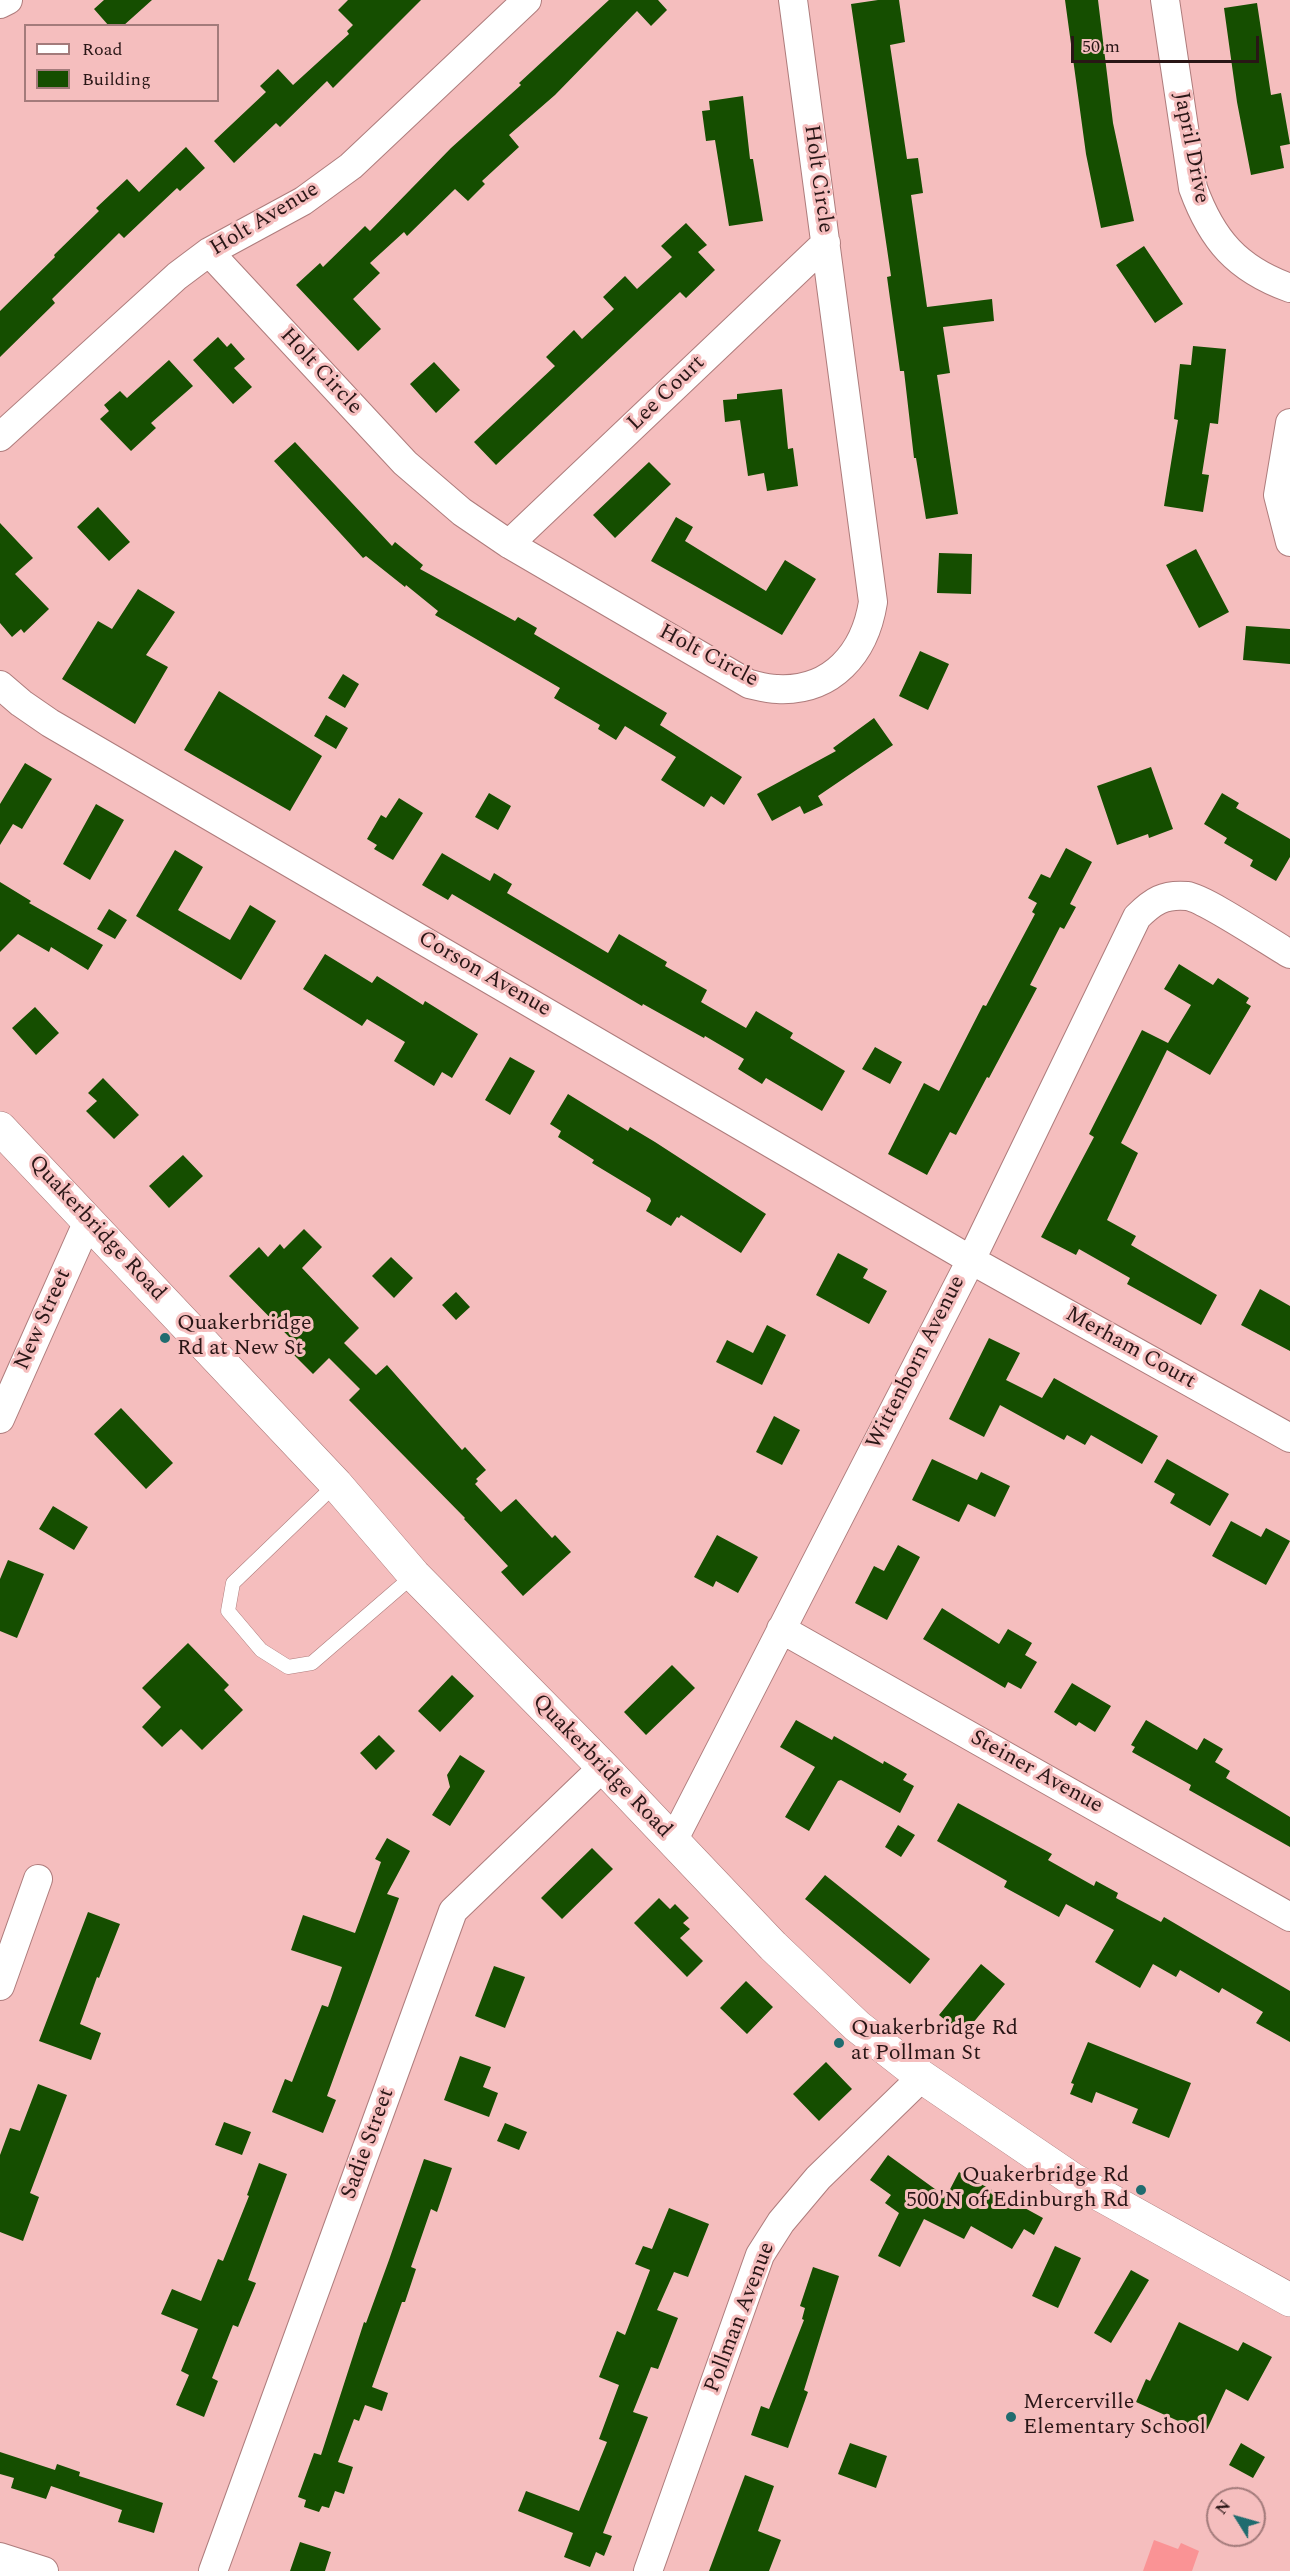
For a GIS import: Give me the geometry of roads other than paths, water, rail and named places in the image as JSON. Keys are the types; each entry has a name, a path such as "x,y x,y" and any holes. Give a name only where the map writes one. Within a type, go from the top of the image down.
{"main road":[{"name":"Quakerbridge Road","path":"0,1128 336,1484 414,1575 603,1767 773,1946 858,2025 922,2078 1072,2179 1290,2300"}],"street":[{"path":"0,4 8,0"},
{"name":"Holt Avenue","path":"0,437 177,276 209,252 303,201 351,166 527,0"},
{"name":"Holt Circle","path":"209,252 405,463 462,512 509,544 749,684 776,690 801,688 826,678 845,664 860,646 870,624 873,602 793,0"},
{"name":"Japril Drive","path":"1166,0 1193,188 1203,216 1219,242 1239,262 1266,279 1290,288"},
{"name":"Lee Court","path":"509,544 826,243"},
{"path":"1290,423 1278,495 1290,542"},
{"name":"Corson Avenue","path":"0,685 50,723 970,1260"},
{"name":"Wittenborn Avenue","path":"673,1841 970,1260 1137,917 1151,902 1169,897 1190,896 1290,954"},
{"name":"New Street","path":"0,1419 88,1221"},
{"name":"Merham Court","path":"970,1260 1290,1438"},
{"name":"Steiner Avenue","path":"781,1629 1290,1917"},
{"name":"Sadie Street","path":"213,2571 453,1911 603,1767"},
{"path":"0,1986 38,1879"},
{"name":"Pollman Avenue","path":"648,2571 760,2255 781,2222 818,2178 922,2078"},
{"path":"0,2557 44,2571"}],"lane":[{"path":"336,1484 233,1583 228,1611 261,1650 288,1667 312,1663 414,1575"}],"place":[{"name":"Quakerbridge Rd at New St","path":"165,1338"},
{"name":"Quakerbridge Rd at Pollman St","path":"839,2043"},
{"name":"Quakerbridge Rd 500'N of Edinburgh Rd","path":"1141,2190"},
{"name":"Mercerville Elementary School","path":"1011,2417"}]}
